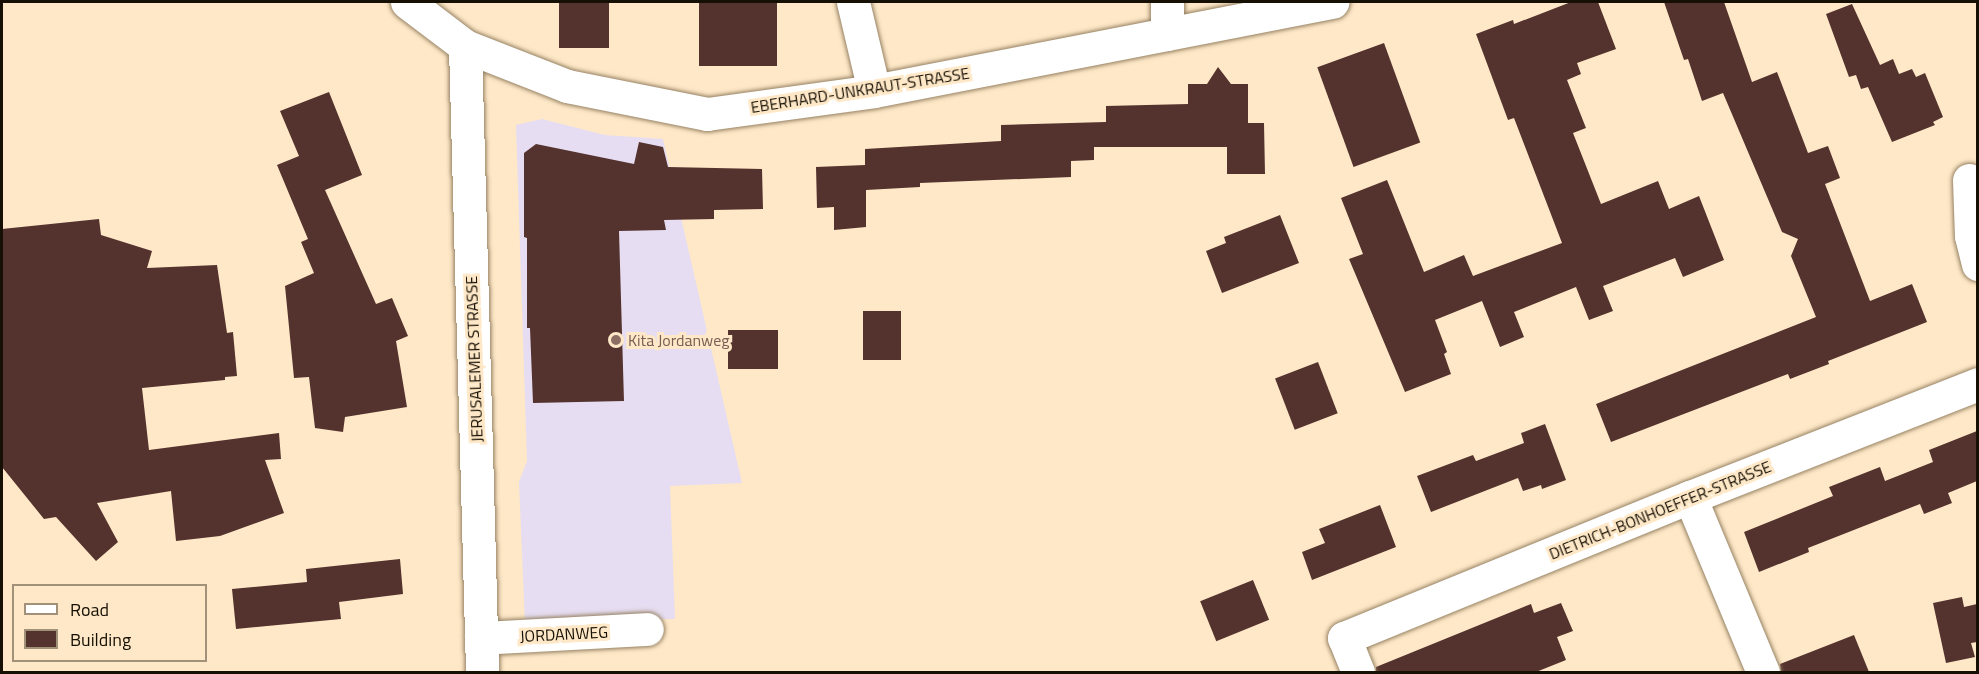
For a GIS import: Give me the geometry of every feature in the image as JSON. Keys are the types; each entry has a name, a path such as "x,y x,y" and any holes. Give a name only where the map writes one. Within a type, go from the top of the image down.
{"street":[{"name":"EBERHARD-UNKRAUT-STRASSE","path":"407,2 465,46 567,86 707,114 874,91 1332,2"},
{"path":"853,2 874,91"},
{"path":"1167,2 1167,34"},
{"name":"JERUSALEMER STRASSE","path":"465,46 483,672"},
{"path":"1969,180 1971,236 1977,264"},
{"name":"DIETRICH-BONHOEFFER-STRASSE","path":"1358,672 1344,638 1690,497 1977,384"},
{"path":"1690,497 1763,672"},
{"name":"JORDANWEG","path":"482,638 648,629"}],"shaded area":[{"name":"Kita Jordanweg","path":"542,119 605,135 663,139 742,483 670,486 675,619 525,624 519,482 527,461 516,125"}],"building":[{"path":"559,2 609,2 609,48 559,48"},
{"path":"699,2 777,2 777,66 699,66"},
{"path":"1571,2 1598,2 1616,49 1577,63 1581,74 1567,80 1586,128 1573,133 1601,204 1658,181 1669,209 1699,196 1724,260 1683,277 1675,258 1603,286 1613,311 1589,320 1576,287 1514,312 1524,337 1500,347 1482,301 1435,320 1447,352 1444,354 1451,374 1405,392 1349,259 1363,254 1341,198 1387,180 1424,272 1464,255 1473,276 1562,243 1514,118 1508,120 1476,34 1513,20 1514,24"},
{"path":"1664,2 1724,2 1752,82 1777,72 1808,153 1828,146 1840,178 1825,184 1870,301 1912,284 1927,322 1828,361 1829,364 1790,379 1788,374 1611,442 1596,404 1816,317 1791,256 1798,239 1782,232 1723,93 1702,101 1688,59 1684,60"},
{"path":"1852,4 1880,65 1893,59 1899,74 1912,69 1916,77 1925,73 1943,117 1933,122 1935,125 1892,142 1868,87 1861,89 1856,75 1849,77 1826,14"},
{"path":"1384,43 1420,143 1354,167 1317,67"},
{"path":"1218,67 1231,84 1248,84 1248,123 1264,123 1265,174 1227,174 1227,147 1094,147 1094,160 1071,161 1071,177 920,183 920,187 866,190 866,227 834,230 834,207 817,208 816,167 865,165 865,149 1001,141 1001,125 1106,122 1106,106 1188,104 1188,84 1207,84"},
{"path":"329,92 362,175 325,190 376,304 392,298 408,336 396,341 407,407 345,417 343,432 315,428 309,377 294,378 285,286 314,273 301,242 308,239 277,165 299,156 280,111"},
{"path":"639,142 663,147 668,167 762,169 763,209 714,210 714,219 664,220 666,230 619,231 624,401 533,403 530,328 527,328 524,153 536,144 634,164"},
{"path":"1280,215 1299,263 1222,293 1206,251 1226,243 1224,237"},
{"path":"99,219 101,235 152,251 147,268 217,265 227,333 233,332 237,376 225,377 225,380 142,388 149,450 279,433 281,459 265,460 284,513 220,536 176,541 171,491 97,503 118,542 96,561 56,517 44,519 2,467 2,229"},
{"path":"863,311 901,311 901,360 863,360"},
{"path":"728,330 778,330 778,369 728,369"},
{"path":"1318,362 1338,413 1295,430 1275,378"},
{"path":"1545,424 1566,480 1542,489 1541,485 1523,491 1518,478 1431,512 1417,476 1473,455 1476,461 1524,443 1521,433"},
{"path":"1977,431 1977,481 1948,493 1952,503 1924,514 1920,504 1808,548 1809,552 1759,572 1744,532 1833,496 1829,487 1880,467 1885,481 1933,462 1929,450"},
{"path":"1380,505 1396,547 1312,580 1302,552 1325,543 1319,529"},
{"path":"400,559 403,594 339,602 341,619 236,629 232,589 307,582 306,569"},
{"path":"1253,580 1269,620 1216,641 1200,601"},
{"path":"1962,597 1964,607 1977,604 1977,642 1971,643 1975,657 1946,663 1933,603"},
{"path":"1561,603 1573,631 1557,637 1566,660 1536,672 1376,672 1376,667 1531,604 1534,613"},
{"path":"1854,635 1869,672 1781,672 1780,664"}],"place":[{"name":"Kita Jordanweg","path":"616,340"}]}
